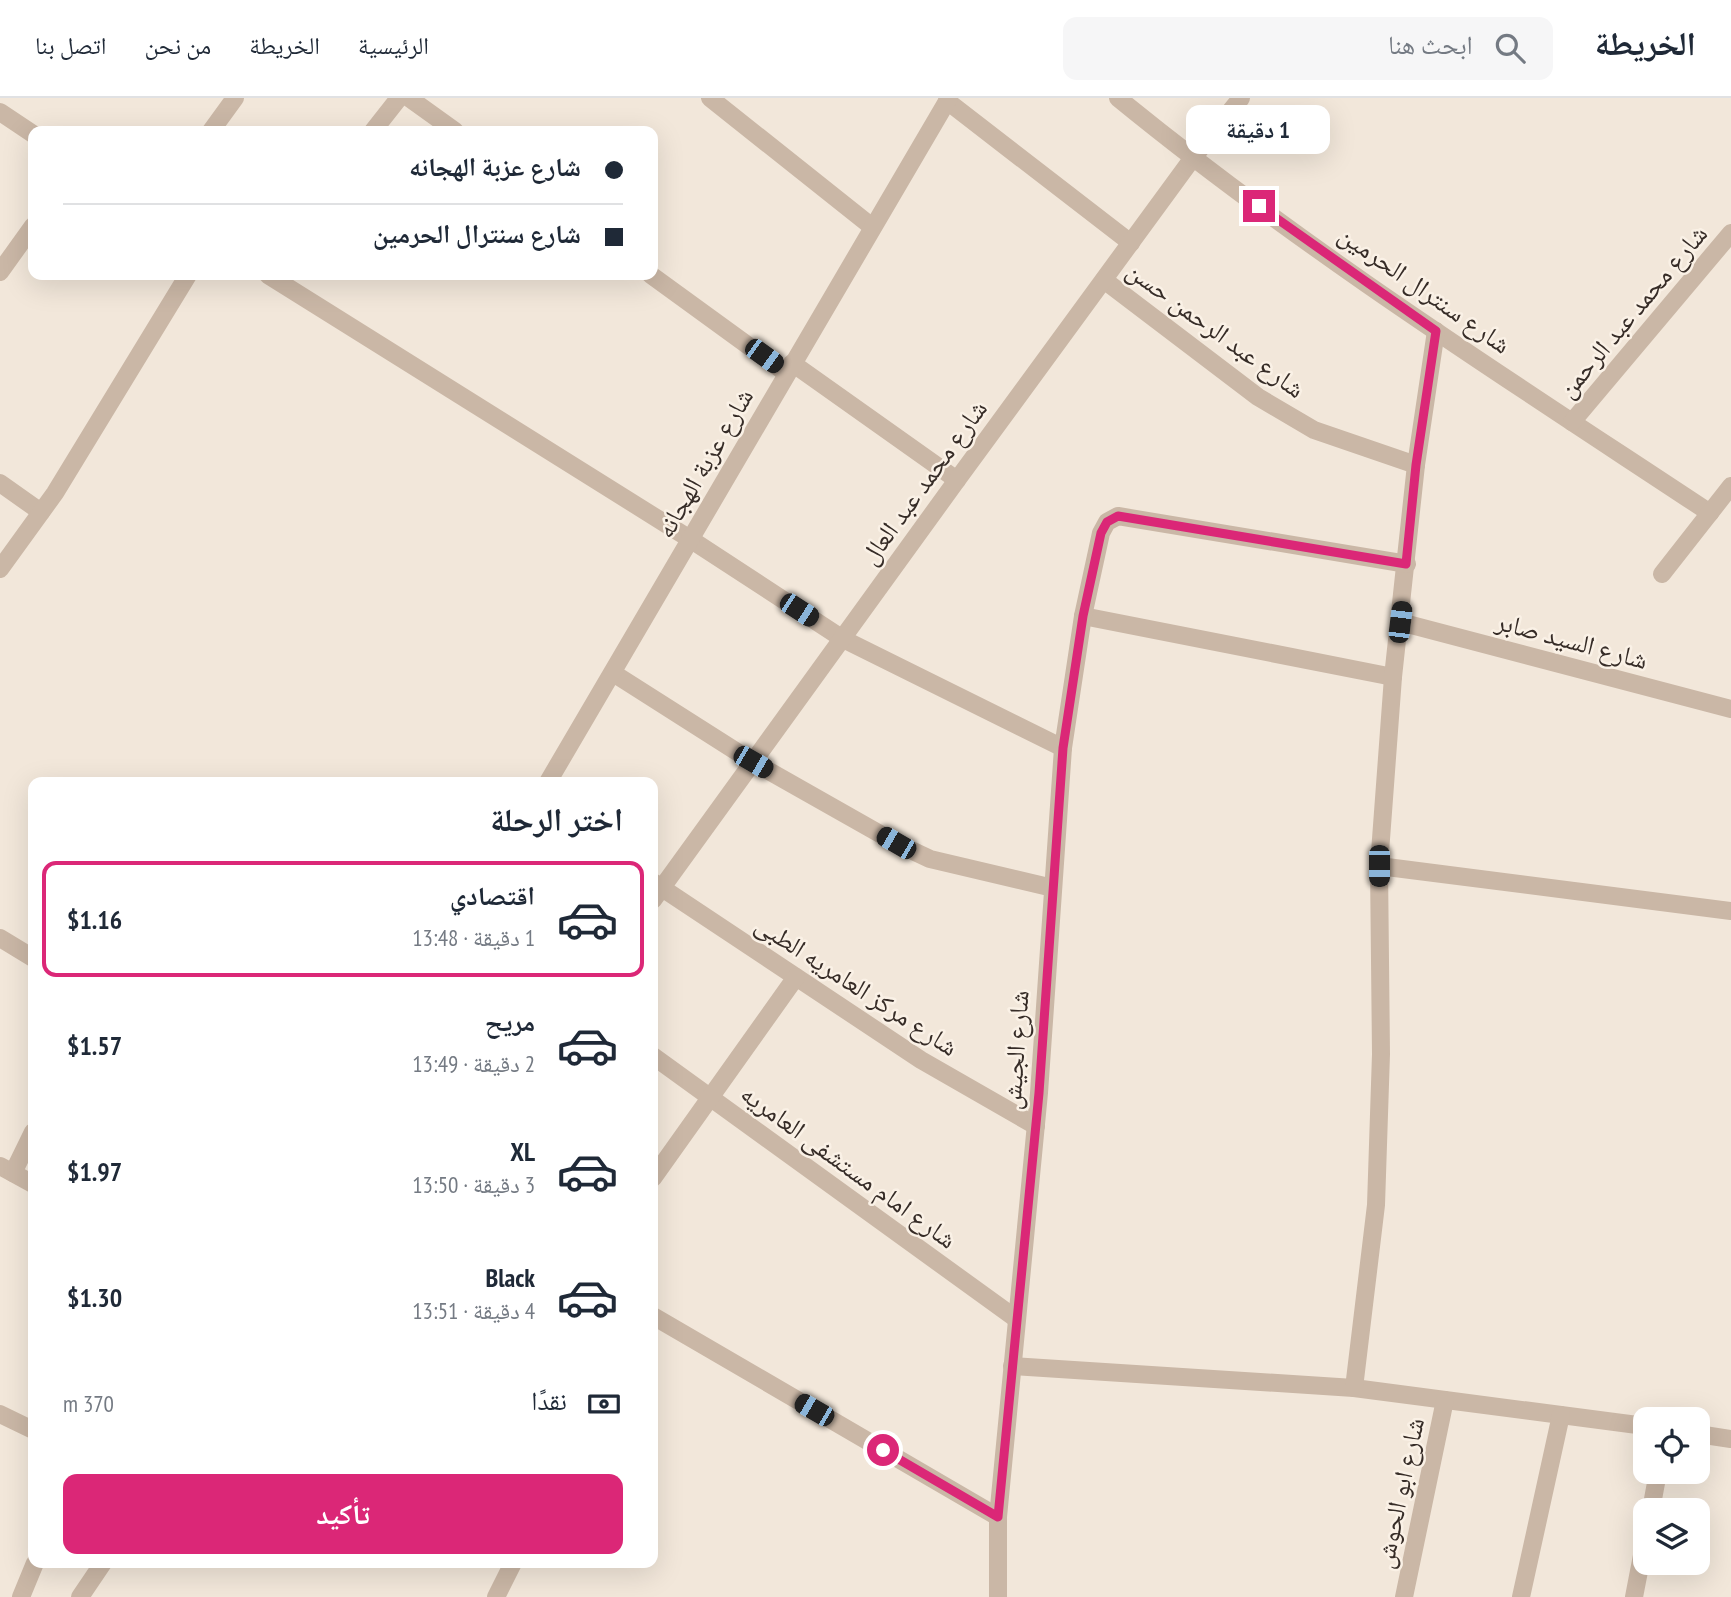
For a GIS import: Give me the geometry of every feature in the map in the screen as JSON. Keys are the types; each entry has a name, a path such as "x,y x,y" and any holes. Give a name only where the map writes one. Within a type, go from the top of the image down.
{"street":[{"path":"215,126 235,98"},
{"path":"377,126 399,98"},
{"path":"409,98 448,126"},
{"path":"710,98 871,226"},
{"name":"شارع سنترال الحرمين","path":"1118,98 1192,159 1436,331 1710,513"},
{"name":"شارع محمد عبد العال","path":"658,887 753,762 1192,159 1241,98"},
{"path":"948,100 1131,243"},
{"name":"شارع عزبة الهجانه","path":"551,777 871,226 948,100"},
{"path":"0,112 28,131"},
{"path":"0,272 28,233"},
{"name":"شارع محمد عبد الرحمن","path":"1572,422 1731,233"},
{"path":"658,279 957,480"},
{"path":"0,569 41,512 128,377 185,280"},
{"path":"276,280 690,539 843,639 1063,748"},
{"name":"شارع عبد الرحمن حسن","path":"1104,280 1258,397 1314,430 1416,465"},
{"path":"1354,1388 1376,1206 1381,1054 1379,866 1393,677 1416,465 1436,331"},
{"path":"0,483 41,512"},
{"path":"1662,574 1731,487"},
{"name":"شارع الجيش","path":"998,1597 998,1517 1015,1318 1036,1126 1063,748 1083,616 1101,533 1107,522 1118,516 1406,564"},
{"path":"1083,616 1393,677"},
{"name":"شارع السيد صابر","path":"1400,622 1731,709"},
{"path":"612,673 753,762 930,859 1053,888"},
{"path":"1379,866 1731,911"},
{"name":"شارع مركز العامريه الطبى","path":"658,891 796,977 921,1060 1036,1126"},
{"path":"1,942 28,956"},
{"path":"658,1171 796,977"},
{"name":"شارع امام مستشفى العامريه","path":"658,1060 1015,1318"},
{"path":"28,1139 6,1170 28,1181"},
{"path":"658,1320 998,1517"},
{"path":"1012,1366 1354,1388 1633,1424"},
{"name":"شارع ابو الحوش","path":"1404,1597 1445,1400"},
{"path":"0,1414 28,1428"},
{"path":"1521,1597 1561,1415"},
{"path":"1710,1436 1731,1439"},
{"path":"21,1597 33,1568"},
{"path":"80,1597 100,1568"},
{"path":"496,1597 510,1568"},
{"path":"1634,1597 1638,1575"}],"route":[{"path":"883,1450 998,1517 1015,1318 1039,1093 1063,748 1083,616 1101,533 1107,522 1118,516 1406,564 1416,465 1436,331 1259,206"}]}
